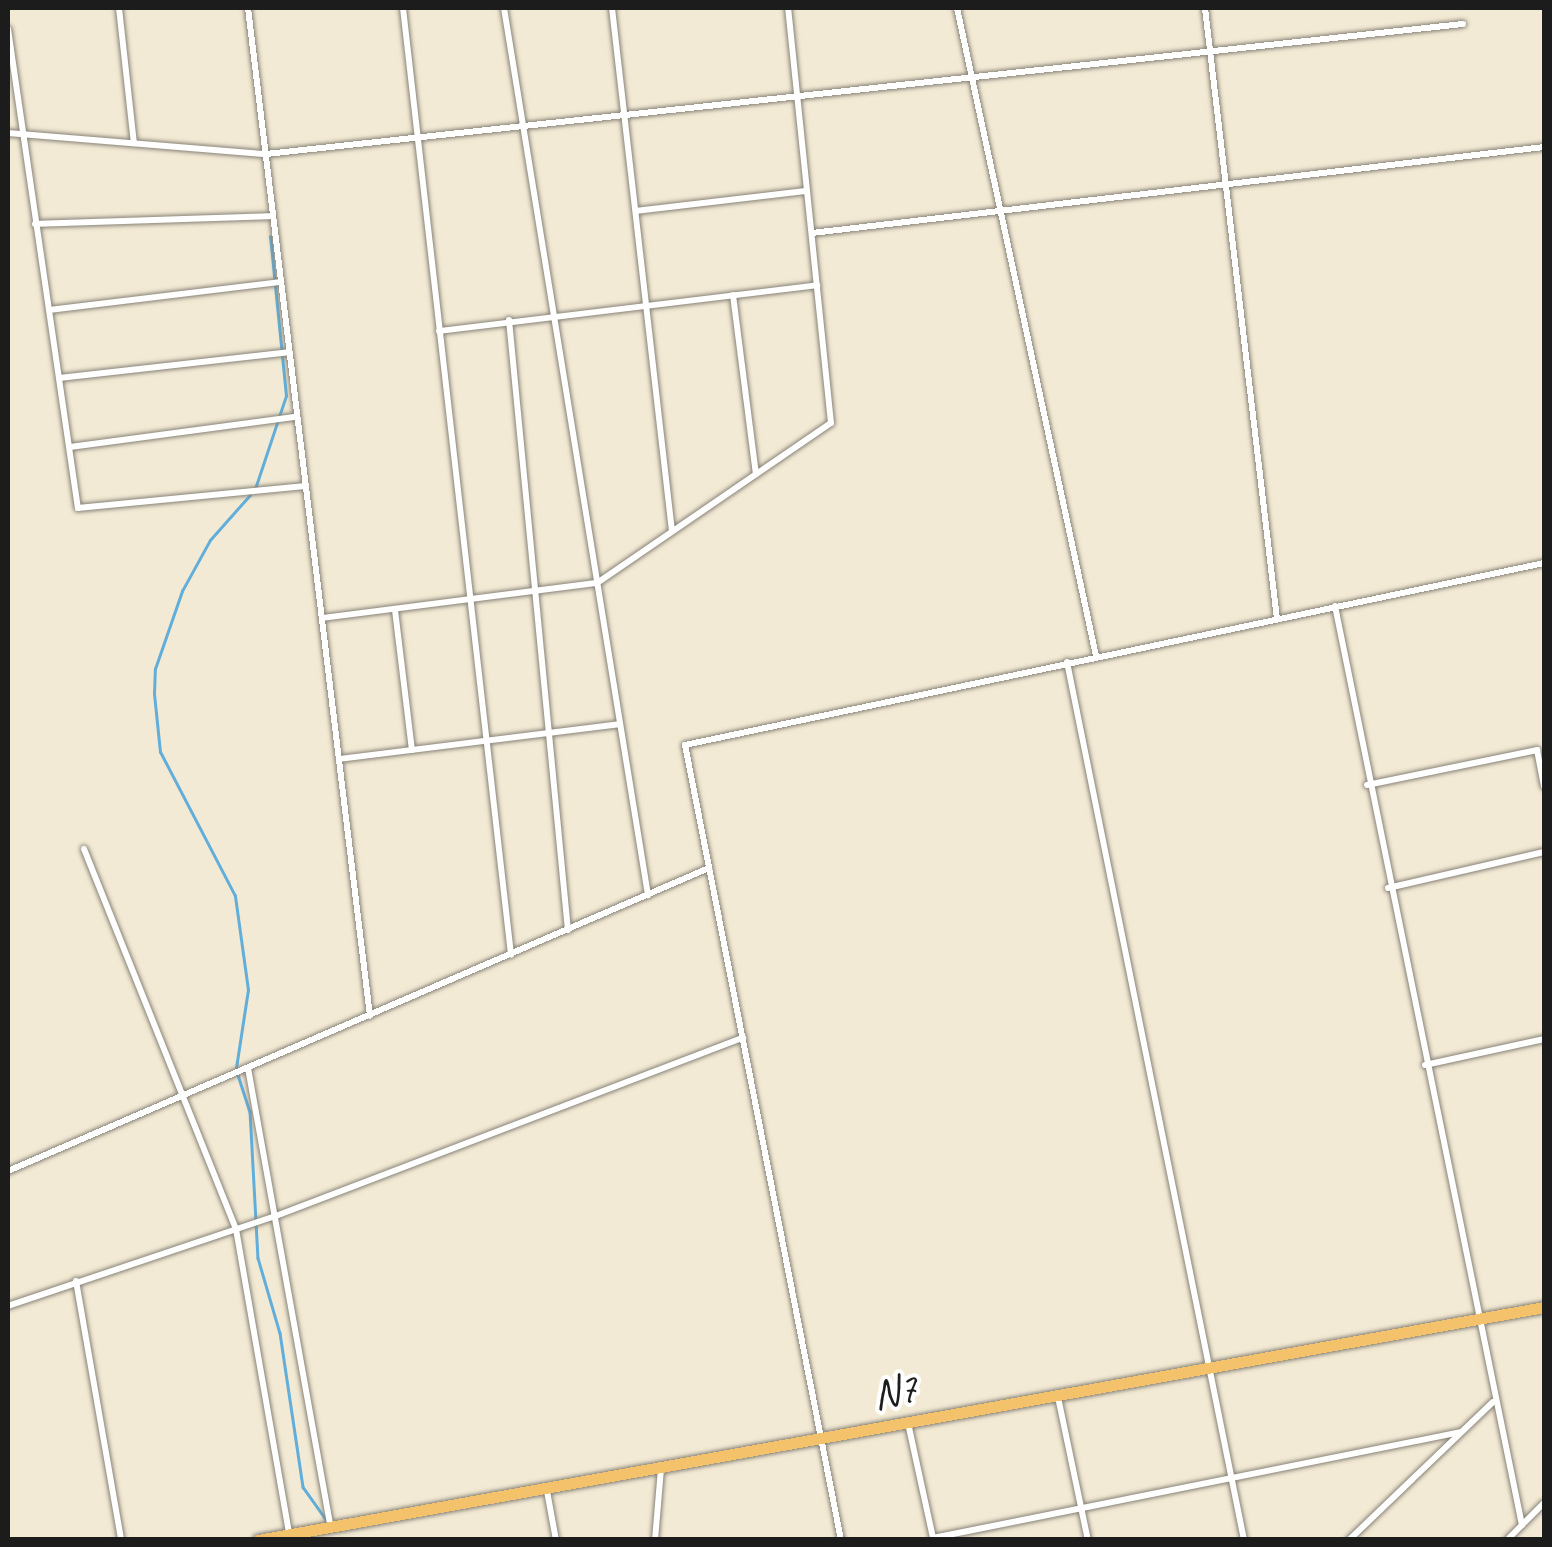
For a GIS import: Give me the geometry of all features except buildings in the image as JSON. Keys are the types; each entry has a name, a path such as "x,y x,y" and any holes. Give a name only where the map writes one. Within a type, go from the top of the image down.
{"main road":[{"name":"N7","path":"258,1540 547,1491 1544,1306"}],"street":[{"path":"120,8 134,143"},
{"path":"248,8 370,1016"},
{"path":"403,8 510,955"},
{"path":"504,8 648,895"},
{"path":"612,8 672,532"},
{"path":"322,618 597,583 831,423 788,8"},
{"path":"957,8 1096,656"},
{"path":"1205,8 1277,618"},
{"path":"8,132 266,154 1462,24"},
{"path":"8,29 78,508 305,486"},
{"path":"812,233 1544,147"},
{"path":"636,211 808,192"},
{"path":"35,224 272,216"},
{"path":"48,310 281,282"},
{"path":"440,330 817,285"},
{"path":"734,295 756,474"},
{"path":"509,320 568,930"},
{"path":"59,378 289,352"},
{"path":"70,447 297,416"},
{"path":"842,1540 819,1440 685,745 1544,563"},
{"path":"1336,606 1367,785 1522,1525"},
{"path":"395,610 412,750"},
{"path":"1067,662 1244,1540"},
{"path":"339,758 620,724"},
{"path":"1367,785 1537,750 1544,786"},
{"path":"84,848 236,1229 290,1534"},
{"path":"1388,888 1544,852"},
{"path":"8,1171 710,868"},
{"path":"8,1306 276,1216 743,1038"},
{"path":"1425,1065 1544,1038"},
{"path":"248,1068 331,1527"},
{"path":"76,1281 121,1540"},
{"path":"1058,1395 1088,1540"},
{"path":"1349,1540 1494,1401"},
{"path":"908,1422 933,1539 1461,1432"},
{"path":"655,1540 661,1469"},
{"path":"547,1491 556,1540"},
{"path":"1506,1540 1544,1503"}],"waterway":[{"path":"255,489 286,396 270,237"},
{"path":"236,1068 248,990 235,896 160,752 154,694 155,669 182,591 210,540 250,495"},
{"path":"238,1075 250,1111 258,1258 280,1333 303,1487 328,1522"}]}
